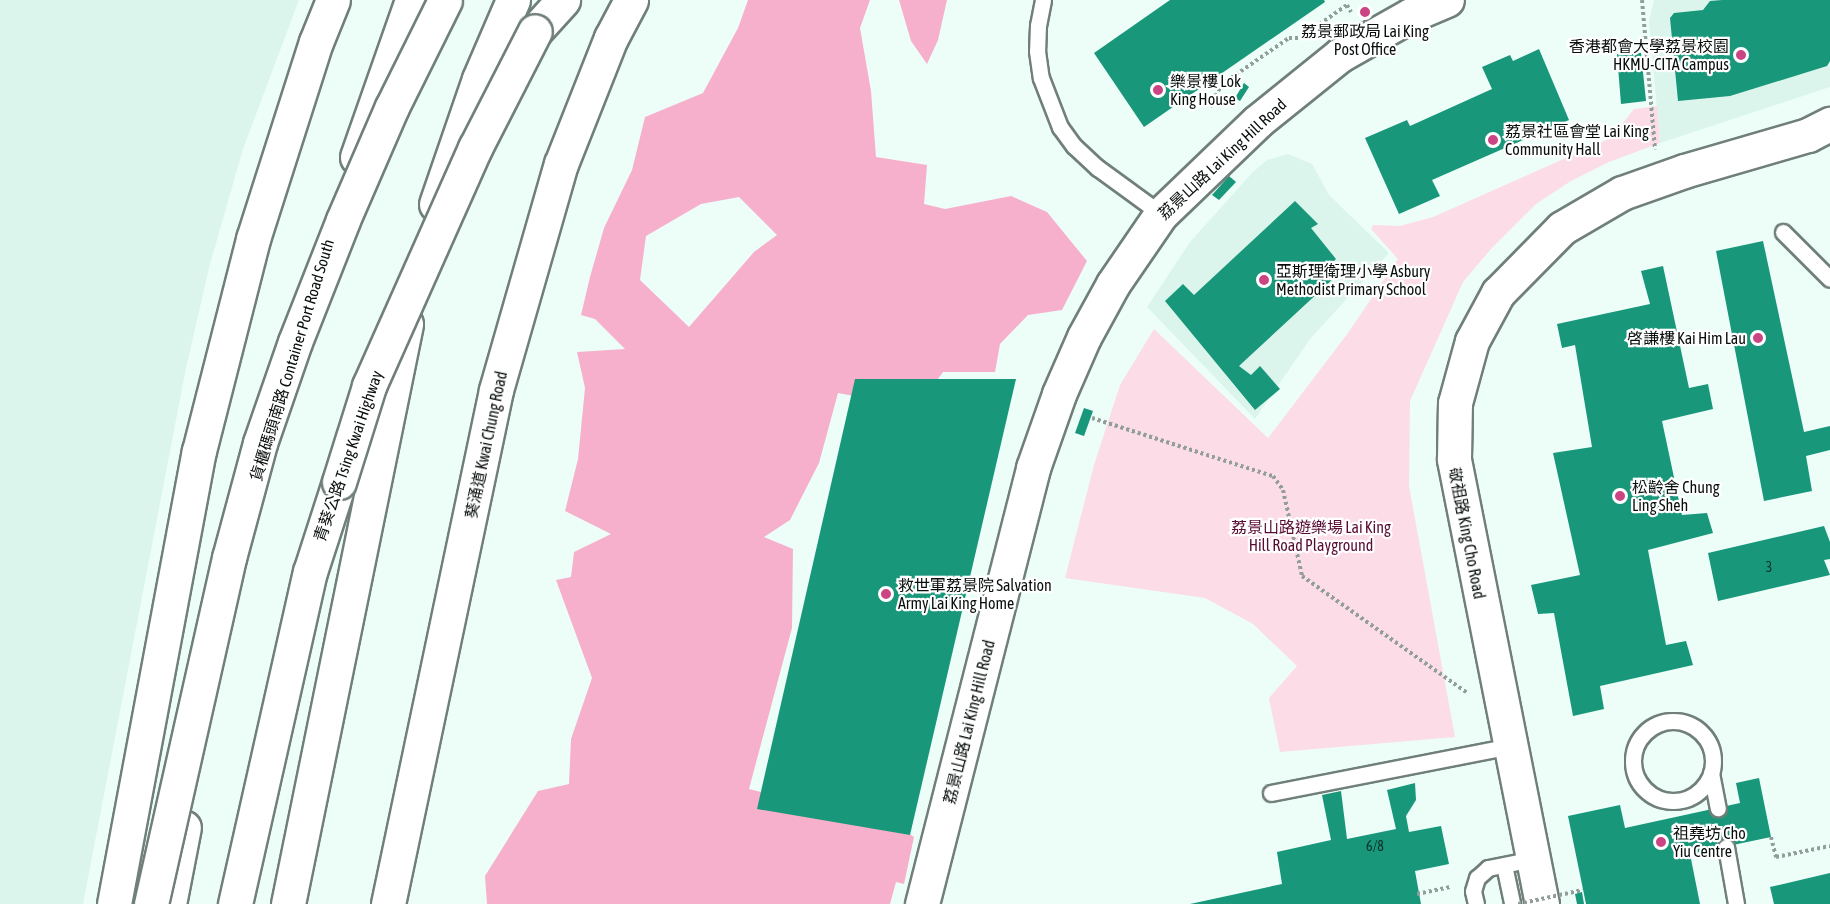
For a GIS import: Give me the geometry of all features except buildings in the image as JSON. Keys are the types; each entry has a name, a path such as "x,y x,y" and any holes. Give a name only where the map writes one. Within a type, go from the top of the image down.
{"main road":[{"path":"114,899 199,451 253,239 316,42 333,0"},
{"name":"貨櫃碼頭南路 Container Port Road South","path":"169,904 257,464 387,65 412,0"},
{"path":"151,904 223,582 260,443 295,342 343,220 392,107 445,0"},
{"path":"288,904 395,369 430,225 479,79 513,0"},
{"name":"青葵公路 Tsing Kwai Highway","path":"236,904 310,572 369,386 475,148 550,0"},
{"path":"535,31 562,0"},
{"name":"葵涌道 Kwai Chung Road","path":"388,904 496,390 561,164 611,38 631,0"},
{"name":"荔景山路 Lai King Hill Road","path":"922,904 1044,434 1084,337 1113,284 1161,214 1258,121 1340,55 1411,15 1447,0"},
{"name":"敬祖路 King Cho Road","path":"1550,898 1518,862 1510,746 1454,459 1455,403 1472,341 1498,292 1562,228 1623,193 1684,171 1808,135 1830,124"}],"lane":[{"path":"1043,0 1038,25 1039,69 1047,100 1060,127 1074,147 1098,168 1161,214"},
{"path":"1784,232 1830,279"},
{"path":"1711,773 1705,785 1695,794 1683,800 1669,801 1656,797 1645,790 1636,779 1633,766 1638,740 1657,723 1683,722 1704,736 1713,760 1711,773 1718,808"},
{"path":"1271,794 1510,746"},
{"path":"1725,847 1736,904"},
{"path":"1476,904 1473,891 1477,878 1488,868 1518,862 1512,904"}],"path":[{"path":"1642,0 1654,145"},
{"path":"1210,107 1221,85 1288,38 1300,38 1347,5"},
{"path":"1092,418 1273,476 1283,490 1302,576 1467,693"},
{"path":"1771,837 1776,857 1830,846"},
{"path":"1417,894 1451,887"},
{"path":"1518,904 1583,890"},
{"path":"1550,898 1560,904"}],"shaded area":[{"path":"0,0 299,0 243,149 209,268 186,368 83,904 0,904"},
{"path":"748,0 870,0 860,28 871,91 876,157 927,165 924,204 945,209 1011,196 1047,212 1087,261 1062,310 1028,315 1000,344 995,372 943,372 917,408 838,393 819,463 790,520 764,537 793,549 792,628 749,789 895,825 914,837 904,884 896,882 890,904 487,904 485,876 538,791 569,784 571,739 592,678 556,580 571,577 574,552 611,534 565,511 578,459 585,388 577,352 625,349 595,319 581,315 604,228 632,170 645,117 703,93 738,28","holes":["739,197 777,235 754,252 689,327 640,280 646,236 701,204"]},
{"path":"899,0 947,0 938,40 927,64 911,41"},
{"name":"香港都會大學荔景校園 HKMU-CITA Campus","path":"1654,0 1830,0 1830,87 1660,143 1649,22"},
{"name":"亞斯理衛理小學 Asbury Methodist Primary School","path":"1288,154 1312,164 1329,195 1389,253 1310,339 1255,419 1147,307 1190,242 1253,172 1267,160"}],"green space":[{"name":"荔景山路遊樂場 Lai King Hill Road Playground","path":"1657,106 1660,143 1609,162 1571,181 1536,204 1491,249 1463,282 1410,401 1409,486 1455,737 1280,752 1269,698 1297,666 1253,624 1205,598 1065,578 1094,465 1120,385 1154,329 1268,438 1348,333 1398,259 1371,229 1373,225 1400,226 1433,217 1611,138 1634,109"}],"place":[{"name":"荔景郵政局 Lai King Post Office","path":"1365,12"},
{"name":"香港都會大學荔景校園 HKMU-CITA Campus","path":"1741,55"},
{"name":"樂景樓 Lok King House","path":"1158,90"},
{"name":"荔景社區會堂 Lai King Community Hall","path":"1493,140"},
{"name":"亞斯理衛理小學 Asbury Methodist Primary School","path":"1264,280"},
{"name":"啓謙樓 Kai Him Lau","path":"1758,338"},
{"name":"松齡舍 Chung Ling Sheh","path":"1620,496"},
{"name":"救世軍荔景院 Salvation Army Lai King Home","path":"886,594"},
{"name":"祖堯坊 Cho Yiu Centre","path":"1661,842"}]}
